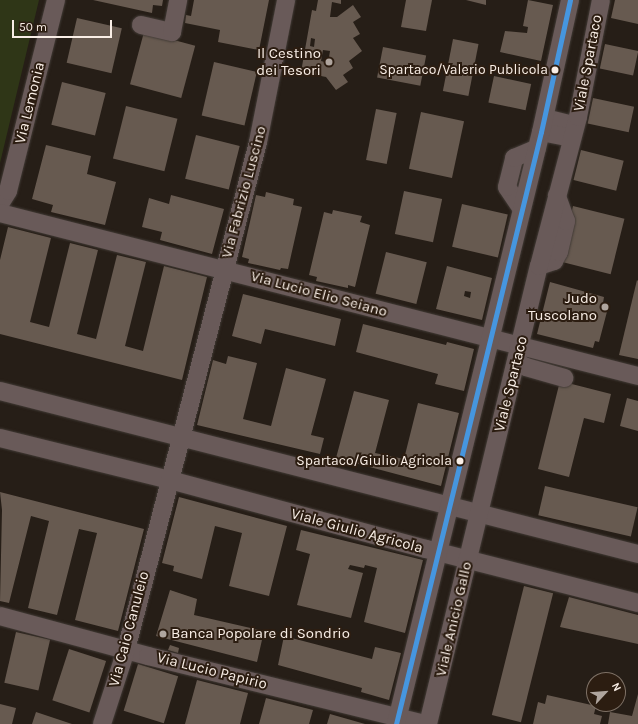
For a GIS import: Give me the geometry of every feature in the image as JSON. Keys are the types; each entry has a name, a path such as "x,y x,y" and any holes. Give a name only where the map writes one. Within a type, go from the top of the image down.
{"street":[{"name":"Via Lemonia","path":"0,204 8,191 56,0"},
{"path":"141,25 172,32 178,0"},
{"name":"Via Fabrizio Luscino","path":"180,439 267,106 286,0"},
{"name":"Viale Spartaco","path":"438,552 521,208 541,133 570,0"},
{"name":"Viale Spartaco","path":"479,514 573,132 601,0"},
{"path":"541,133 573,132"},
{"name":"Via Lucio Elio Seiano","path":"0,213 490,338 519,354 638,376"},
{"path":"519,354 526,367 564,378"},
{"path":"0,391 180,439 638,554"},
{"name":"Viale Giulio Agricola","path":"0,438 170,480 468,560 638,603"},
{"name":"Via Caio Canuleio","path":"102,724 126,650 180,439"},
{"name":"Viale Anicio Gallo","path":"428,724 479,514"},
{"name":"Viale Anicio Gallo","path":"397,721 438,552"},
{"name":"Via Lucio Papirio","path":"0,616 397,721 424,724"}],"green space":[{"path":"0,0 39,0 0,163"}],"building":[{"path":"93,0 163,0 162,6 153,5 152,13"},
{"path":"194,0 269,0 259,50 218,42 220,30 185,23 186,15 191,16"},
{"path":"318,0 341,0 341,4 332,2 330,17 337,17 353,5 361,17 353,22 360,34 353,38 362,51 349,61 353,68 343,75 348,82 336,90 326,77 301,72 312,10 316,11","holes":["311,38 315,39 314,47 310,46","323,50 330,51 328,63 321,61"]},
{"path":"406,0 432,0 426,31 401,27"},
{"path":"466,0 486,0 486,5"},
{"path":"528,0 553,5 541,61 500,52 505,31 527,33 528,27 523,26"},
{"path":"615,0 638,0 638,24 611,18"},
{"path":"77,18 122,28 111,73 67,63"},
{"path":"144,32 195,46 181,98 130,84"},
{"path":"453,39 479,44 468,96 443,91"},
{"path":"605,44 638,51 633,76 600,68"},
{"path":"383,47 426,55 420,86 377,77"},
{"path":"214,62 257,72 244,125 202,116"},
{"path":"494,76 531,84 526,110 488,102"},
{"path":"62,82 106,93 95,136 51,125"},
{"path":"593,98 634,107 629,132 588,123"},
{"path":"126,106 177,119 164,171 113,158"},
{"path":"376,109 397,113 387,164 366,160"},
{"path":"421,112 464,121 452,178 409,169"},
{"path":"196,135 240,146 229,190 185,179"},
{"path":"46,145 91,156 87,174 116,182 105,225 51,212 53,205 32,199"},
{"path":"581,150 624,161 616,191 574,180"},
{"path":"404,191 442,199 433,242 395,234"},
{"path":"266,192 294,199 293,205 302,207 288,269 281,268 280,270 248,263 249,259 242,257 256,195 265,197"},
{"path":"171,195 224,209 212,254 160,240 162,232 142,227 149,198 169,204"},
{"path":"462,204 508,215 498,257 452,247"},
{"path":"573,206 624,219 611,274 559,261"},
{"path":"333,210 362,216 360,222 370,225 355,287 348,285 348,288 316,281 317,277 309,275 324,212 332,214"},
{"path":"8,227 51,238 30,322 49,327 70,243 98,250 77,334 96,339 117,255 146,262 125,346 143,351 164,266 207,277 182,380 0,334 0,260"},
{"path":"386,252 427,262 416,304 376,294"},
{"path":"447,266 492,278 482,320 436,309","holes":["465,291 471,292 470,298 464,296"]},
{"path":"637,280 638,281 638,359 619,355"},
{"path":"550,282 604,297 603,303 609,304 599,342 595,341 593,348 537,334"},
{"path":"243,294 341,319 335,346 265,329 261,344 232,336"},
{"path":"363,324 446,345 447,342 474,349 464,391 435,384 438,374 356,352"},
{"path":"228,356 257,363 243,419 271,426 286,368 326,379 311,435 324,438 320,454 197,425 213,360 226,364"},
{"path":"560,381 611,394 604,423 584,418 569,477 538,469"},
{"path":"354,391 389,400 375,453 404,459 418,403 459,413 441,486 336,458"},
{"path":"627,398 638,401 638,431 620,426"},
{"path":"545,486 638,507 631,537 538,515"},
{"path":"0,492 144,529 118,631 75,620 97,533 79,529 57,615 28,608 49,521 31,516 9,603 0,601 2,510"},
{"path":"179,497 287,526 269,596 229,586 242,533 215,526 202,579 173,571 174,566 162,563"},
{"path":"301,530 423,560 405,633 364,622 377,568 365,565 364,568 350,565 348,569 363,573 351,618 297,605 310,554 296,550"},
{"path":"524,586 553,593 521,722 492,715"},
{"path":"170,590 197,599 194,615 264,631 257,662 156,636"},
{"path":"569,597 638,615 638,644 560,627"},
{"path":"16,632 50,640 38,691 4,683"},
{"path":"284,636 372,659 375,647 401,653 389,700 361,692 362,688 278,665"},
{"path":"170,645 179,648 178,653 168,650"},
{"path":"69,649 106,661 89,712 52,700"},
{"path":"138,664 178,676 164,723 124,711"},
{"path":"197,680 248,693 240,724 185,724"},
{"path":"638,694 638,724 608,724 610,712 632,716"},
{"path":"547,695 586,704 586,712 594,712 594,714 602,716 600,724 533,724 538,702 545,704"},
{"path":"266,698 313,710 309,724 259,724"},
{"path":"0,704 16,708 12,724 0,724"},
{"path":"36,712 72,724 32,724"},
{"path":"330,714 365,724 327,724"}],"transit line":[{"path":"396,724 541,132 570,0"}],"place":[{"name":"Il Cestino dei Tesori","path":"329,62"},
{"name":"Spartaco/Valerio Publicola","path":"555,70"},
{"name":"Judo Tuscolano","path":"605,307"},
{"name":"Spartaco/Giulio Agricola","path":"460,461"},
{"name":"Banca Popolare di Sondrio","path":"163,634"}]}
